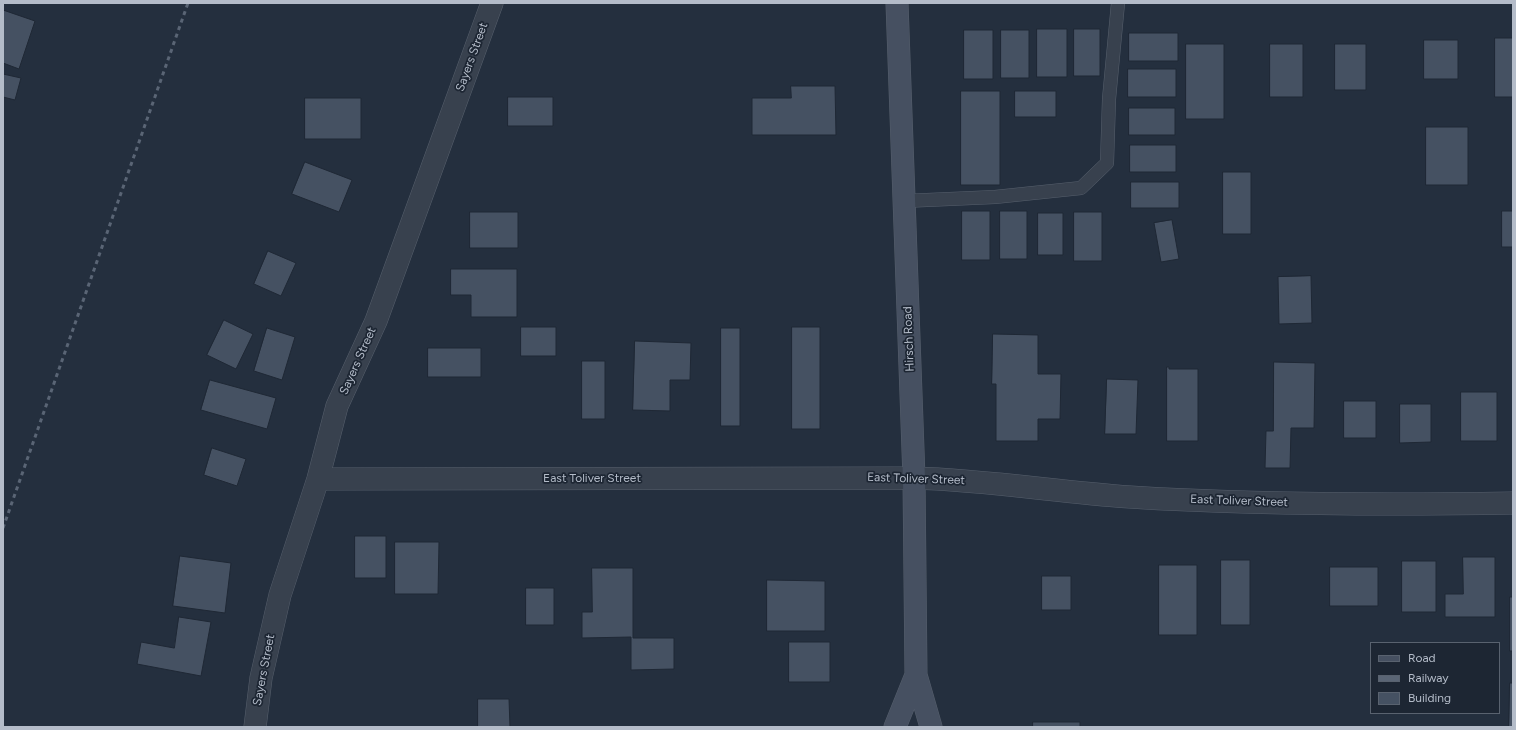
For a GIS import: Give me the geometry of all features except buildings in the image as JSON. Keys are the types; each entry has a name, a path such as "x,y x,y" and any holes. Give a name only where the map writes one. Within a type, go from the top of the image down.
{"main road":[{"name":"Hirsch Road","path":"897,3 914,478 916,675 931,727"},
{"name":"Hirsch Road","path":"895,727 916,675"}],"street":[{"name":"Sayers Street","path":"255,727 261,678 280,595 318,479 338,406 376,321 492,3"},
{"name":"East Toliver Street","path":"318,479 914,478 949,479 1130,497 1346,505 1513,503"}],"lane":[{"path":"904,201 995,197 1081,188 1107,163 1109,99 1118,3"}],"railway":[{"path":"3,528 188,3"}]}
